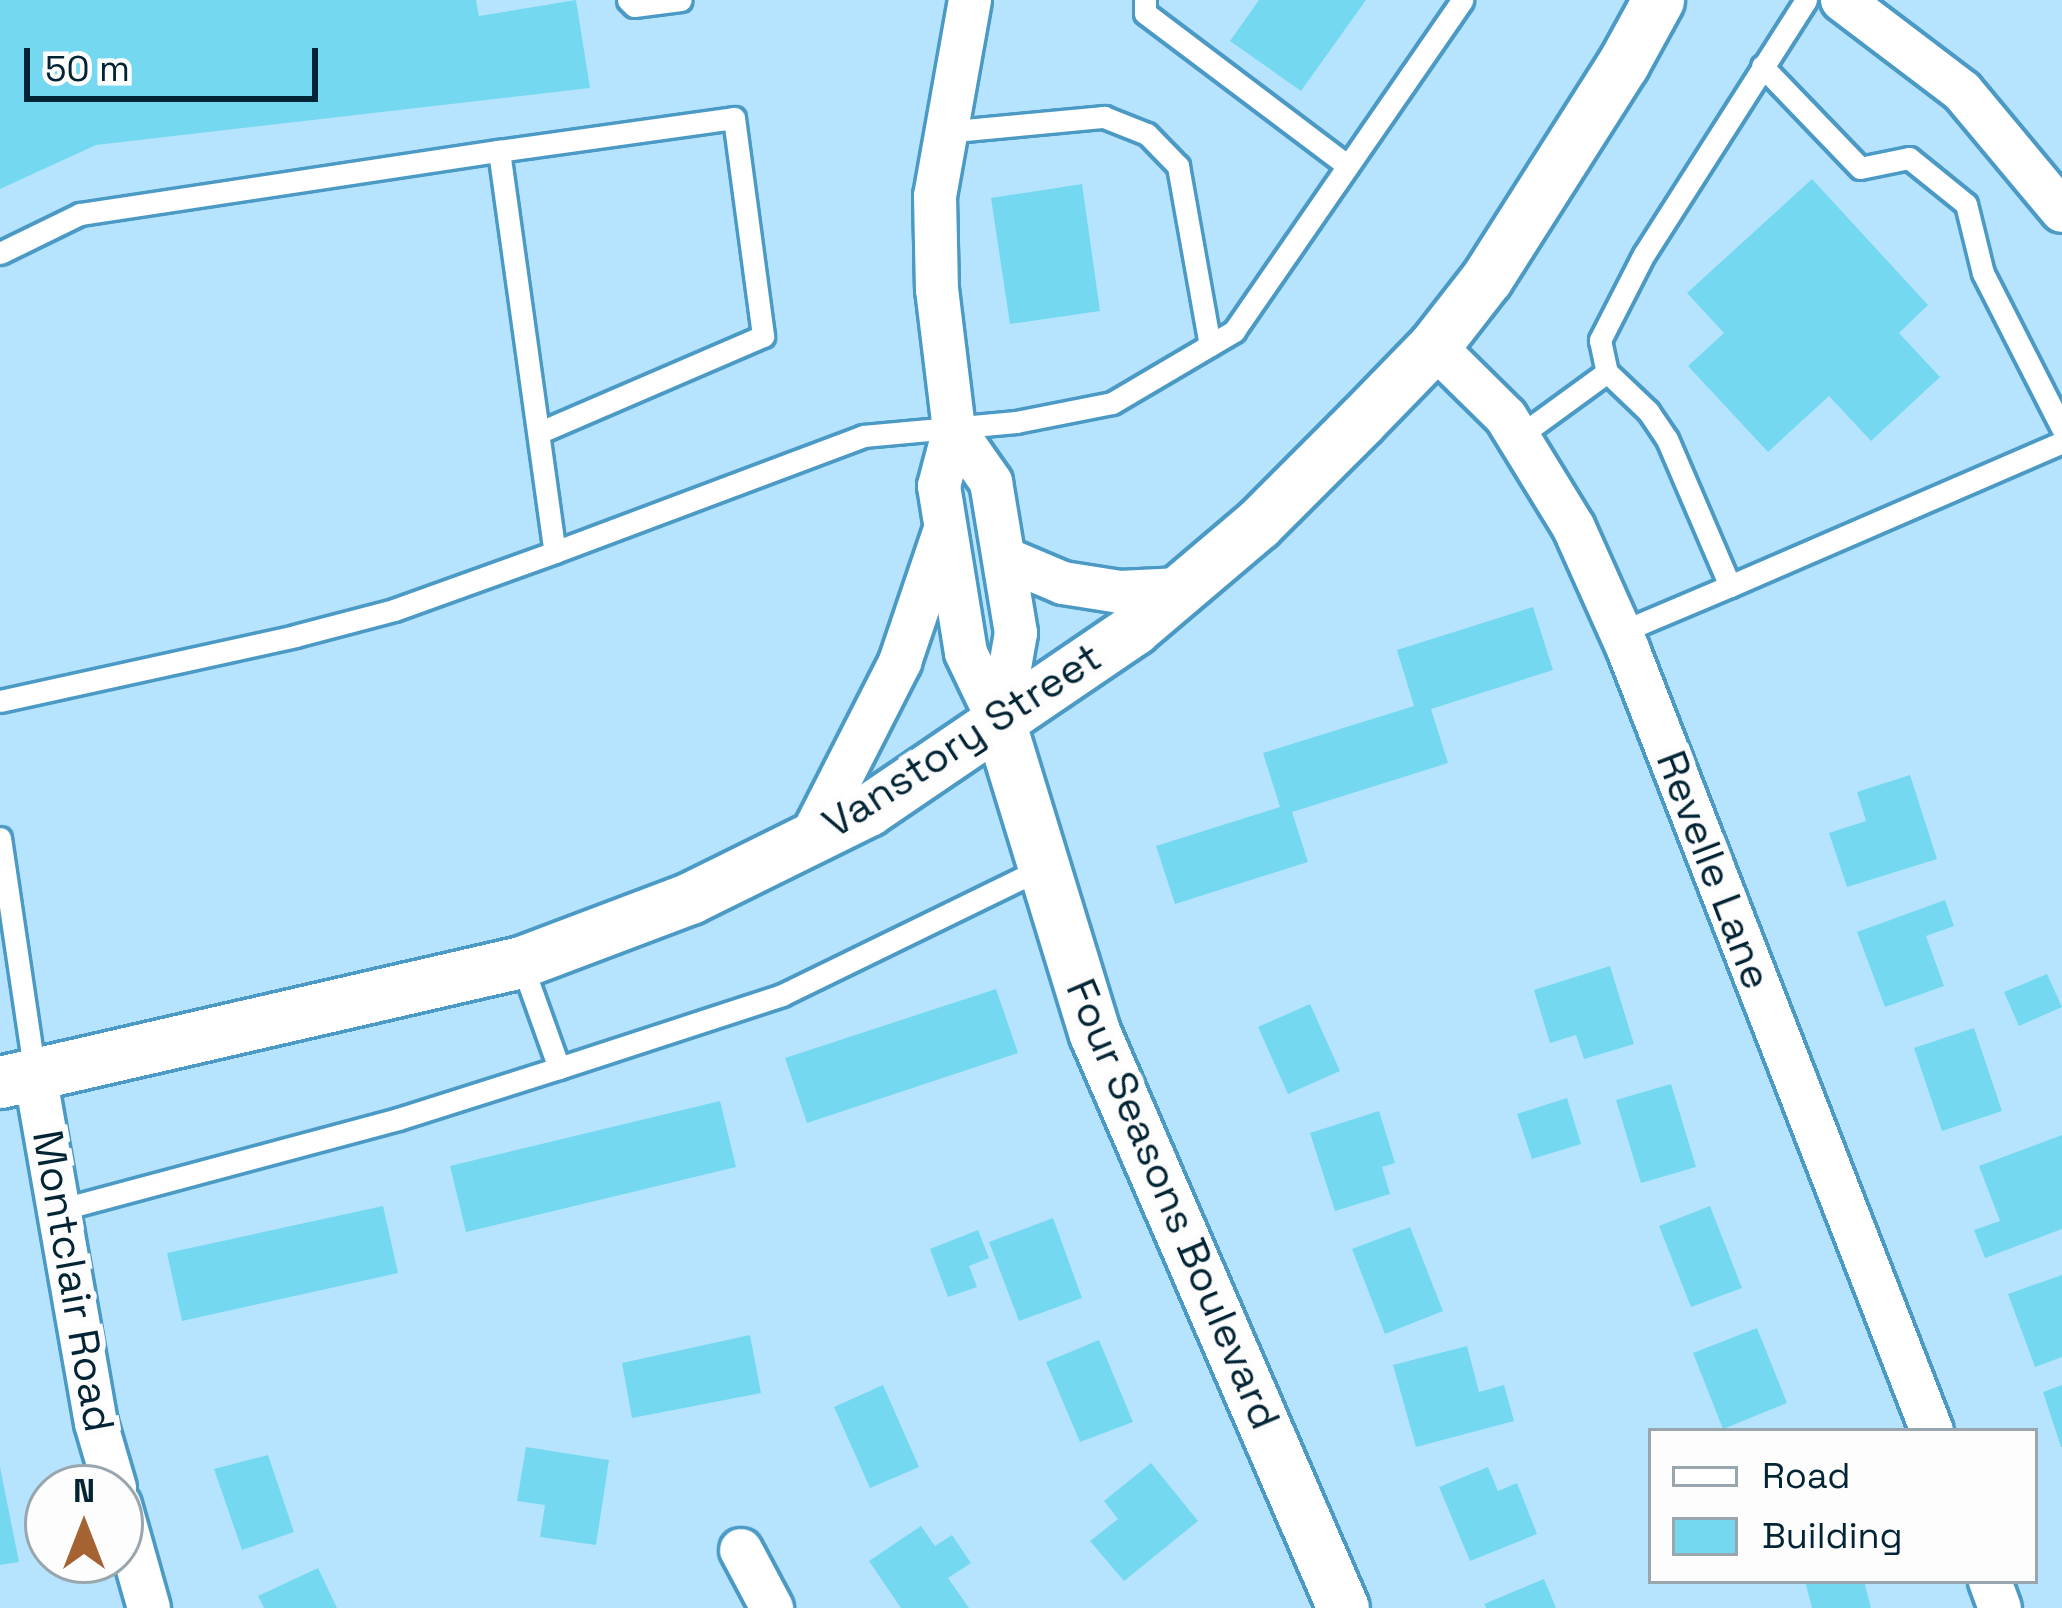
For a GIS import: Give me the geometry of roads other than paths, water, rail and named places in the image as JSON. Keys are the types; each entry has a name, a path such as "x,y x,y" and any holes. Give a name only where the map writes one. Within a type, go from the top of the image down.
{"street":[{"name":"Four Seasons Boulevard","path":"970,0 944,132 933,243 954,429 939,486 966,653 1000,724 1095,1034 1330,1604"},
{"name":"Vanstory Street","path":"18,1078 520,962 690,898 868,810 1000,724 1180,590 1258,524 1434,346 1486,278 1623,64 1658,0"},
{"path":"1842,0 1962,91 2062,211"},
{"name":"Revelle Lane","path":"1434,346 1506,417 1574,528 1621,632 1931,1428"},
{"name":"Four Seasons Boulevard","path":"954,429 991,482 1016,633 1000,724"},
{"path":"810,838 900,662 945,528"},
{"path":"1004,558 1063,583 1120,592 1180,590"},
{"name":"Montclair Road","path":"18,1078 59,1210 96,1423 108,1464"},
{"path":"741,1550 772,1608"}],"lane":[{"path":"628,0 634,7 681,0"},
{"path":"1144,0 1145,13 1348,166"},
{"path":"0,701 373,616 863,436 954,429 1112,403 1234,331 1462,0"},
{"path":"1730,586 1667,440 1648,411 1607,372 1600,340 1644,254 1806,0"},
{"path":"1762,67 1861,167 1909,158 1966,204 1983,272 2062,428"},
{"path":"944,132 1104,117 1147,134 1178,166 1210,345"},
{"path":"0,253 80,214 734,118 763,336 540,432"},
{"path":"499,151 556,552"},
{"path":"1518,437 1607,372"},
{"path":"1621,632 2062,442"},
{"path":"0,838 18,1078"},
{"path":"59,1210 398,1119 782,995 1044,867"},
{"path":"520,962 559,1068"}]}
